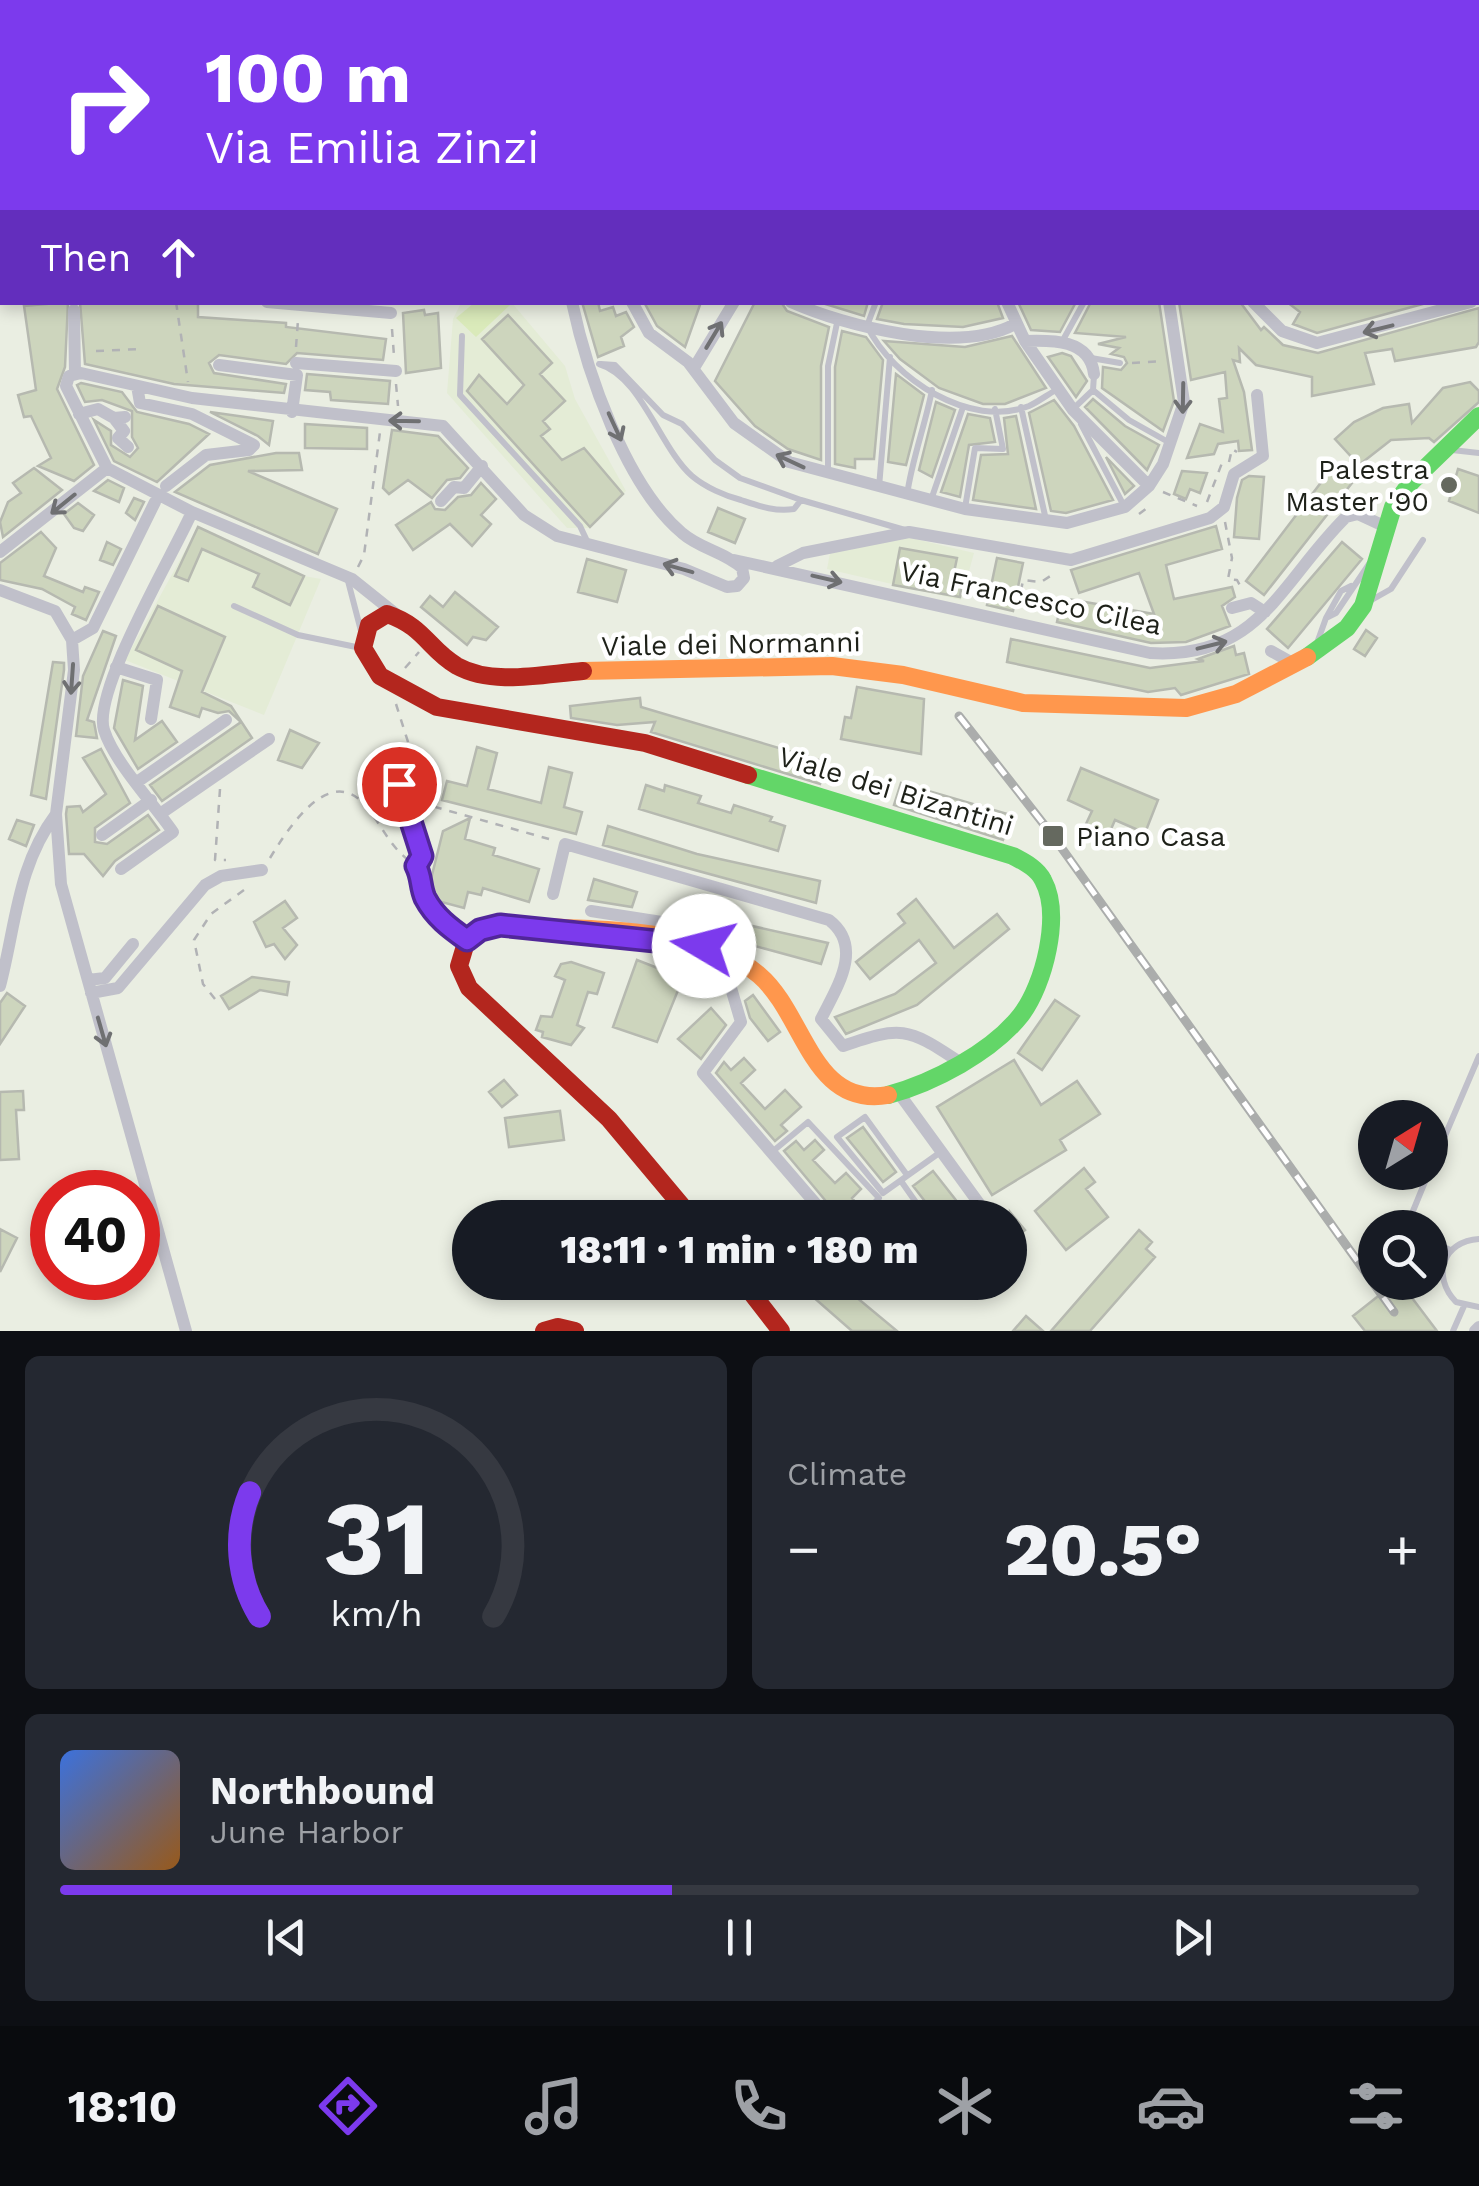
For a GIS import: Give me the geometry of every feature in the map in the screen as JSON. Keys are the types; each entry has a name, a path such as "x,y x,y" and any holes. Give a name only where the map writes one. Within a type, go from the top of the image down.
{"street":[{"path":"299,305 391,313"},
{"path":"397,615 348,577 192,512 108,468 79,414 66,378 75,374 192,398 292,412 443,426 524,515 557,536 684,569 732,588 742,582 744,573 731,560 682,534 656,505 595,366 573,305"},
{"path":"634,305 648,332 694,368 722,409 752,438 790,462 907,496 1046,522 1081,521 1128,504 1149,486 1172,444 1184,402 1170,305"},
{"path":"694,368 732,305"},
{"path":"798,305 838,323 929,336 990,336 1015,324"},
{"path":"1007,305 1056,390 1149,486"},
{"path":"1256,305 1282,331 1318,343 1460,305"},
{"path":"74,310 75,374"},
{"path":"1025,341 1063,340 1089,358 1094,374"},
{"path":"296,364 396,371"},
{"path":"219,365 298,375 292,412"},
{"path":"137,386 140,403 192,414 254,445 249,450 206,455 166,486"},
{"path":"777,566 802,553 908,532 1065,561 1210,518 1227,500 1234,474 1257,464 1263,456 1257,395"},
{"path":"79,414 98,409 120,417 124,430 118,438 128,447"},
{"name":"Viale dei Normanni","path":"397,615 421,630 455,665 490,677 656,667 832,666 904,675 1023,703 1157,710 1207,704 1296,665 1347,628 1363,606 1384,526 1404,492 1479,416"},
{"path":"441,500 454,487 464,488 482,466"},
{"path":"0,552 108,468"},
{"path":"72,640 94,628 155,502"},
{"path":"121,869 173,832 103,727 102,708 116,667 192,512"},
{"name":"Via Francesco Cilea","path":"731,560 777,566 1160,654 1235,640 1265,612 1346,517 1358,514 1384,526"},
{"path":"0,590 55,611 72,640 74,670 56,814 62,884 186,1331"},
{"path":"1232,608 1251,603 1265,612"},
{"path":"363,643 374,621 397,615"},
{"name":"Viale dei Bizantini","path":"363,643 367,662 380,676 437,707 645,742 1025,862 1042,877 1049,895 1037,984 1028,1005 1008,1029 958,1061 885,1096 857,1095 825,1078 781,998 754,971 723,952 688,942 500,925 480,930 467,940"},
{"path":"1271,651 1296,665"},
{"path":"116,667 157,680 152,719"},
{"path":"138,782 226,720"},
{"path":"160,814 269,739"},
{"path":"102,835 151,800"},
{"path":"0,986 16,897 42,833 56,814"},
{"path":"554,894 565,844 829,920 841,929 848,946 842,975 821,1019 843,1046 880,1034 913,1032 958,1061"},
{"path":"89,986 118,988 205,885 221,876 262,870"},
{"path":"591,911 722,938 741,1022 703,1073 813,1200"},
{"path":"467,940 459,966 469,988 609,1119 677,1200"},
{"path":"89,986 105,978 133,944"},
{"path":"898,1092 977,1200"},
{"path":"757,1300 781,1331"},
{"path":"544,1331 558,1327 574,1331"}],"lane":[{"path":"875,305 867,326 890,358 932,390 963,407 1021,407 1056,390"},
{"path":"1063,340 1082,305"},
{"path":"828,475 828,366 838,323"},
{"path":"462,336 460,395 580,526 588,544"},
{"path":"879,488 890,358"},
{"path":"1089,358 1120,362"},
{"path":"595,366 615,365 662,415 682,424 707,452 740,478 801,500 897,524 908,532"},
{"path":"595,366 644,404 657,431 693,477 728,497 772,510 791,510 801,500"},
{"path":"1094,374 1093,390 1076,414 1128,504"},
{"path":"907,496 932,390"},
{"path":"1093,390 1129,420 1172,444"},
{"path":"931,501 963,407"},
{"path":"1021,407 1046,522"},
{"path":"965,509 975,448 1003,449 995,409"},
{"path":"1446,448 1479,454"},
{"path":"1363,606 1391,588 1423,540"},
{"path":"1313,654 1326,618 1336,613 1376,556"},
{"path":"234,606 298,635 363,643 348,577"},
{"path":"399,784 422,856 416,866 422,877 422,894 440,920 467,940"},
{"path":"1448,1129 1479,1056"},
{"path":"917,1200 904,1178 865,1117 837,1137 883,1192 904,1178 943,1151"},
{"path":"772,1152 808,1122 877,1200"},
{"path":"1479,1239 1450,1250 1441,1270 1442,1282 1464,1306 1479,1308"},
{"path":"1453,1331 1464,1306"}],"path":[{"path":"176,305 179,346 192,398"},
{"path":"296,364 299,305"},
{"path":"96,351 142,348"},
{"path":"1120,362 1180,360"},
{"path":"348,577 364,555 380,432 388,421"},
{"path":"1128,504 1140,516 1164,491 1200,507 1205,505 1232,449 1238,450 1234,474"},
{"path":"1227,500 1225,522 1232,558 1228,579 1237,580 1251,603"},
{"path":"1015,623 1023,580 1040,582 1052,577 1065,561"},
{"path":"400,673 423,648"},
{"path":"394,698 428,806 565,844"},
{"path":"262,870 290,827 314,802 334,793 349,794 364,804 392,846 416,866"}],"shaded area":[{"path":"460,305 514,305 565,366 575,399 626,491 590,528 567,528 447,393 453,319"},
{"path":"198,527 304,576 321,579 264,715 125,660"},
{"path":"907,537 974,553 961,600 827,569 830,553"}],"green space":[{"path":"472,305 510,305 476,337 456,318"}],"building":[{"path":"68,305 65,367 57,389 94,465 74,481 38,466 51,458 31,416 24,417 18,395 36,390 24,306"},
{"path":"80,305 198,305 198,317 286,323 286,327 386,339 383,360 297,353 286,364 219,355 209,363 214,373 286,384 284,393 174,384 85,364"},
{"path":"583,305 599,305 600,311 613,307 616,316 626,312 634,327 621,337 624,346 598,357"},
{"path":"646,305 700,305 685,347 657,326"},
{"path":"753,305 783,305 787,311 829,327 821,366 821,460 788,449 755,426 715,381"},
{"path":"829,305 867,305 864,316"},
{"path":"882,305 998,305 1003,318 963,327 877,319"},
{"path":"1019,305 1074,305 1060,332 1031,330"},
{"path":"1089,305 1159,305 1174,401 1163,431 1102,388 1103,367 1121,370 1127,363 1124,357 1111,354 1119,348 1098,344 1126,337 1075,333"},
{"path":"1179,305 1242,305 1261,330 1264,327 1283,345 1318,353 1479,308 1476,347 1395,361 1392,349 1365,353 1374,384 1312,396 1312,377 1256,365 1239,348 1240,362 1233,360 1244,392 1252,450 1239,451 1238,441 1218,444 1214,454 1187,458 1200,424 1223,432 1219,399 1227,398 1225,372 1191,380"},
{"path":"1291,305 1419,305 1317,333 1293,324 1300,312"},
{"path":"424,310 425,315 438,313 441,368 406,373 403,313"},
{"path":"508,315 552,363 540,374 565,401 543,421 550,429 541,436 562,460 584,448 623,494 590,527 467,391 479,375 507,404 524,385 482,339"},
{"path":"842,331 866,337 883,360 874,459 855,459 855,468 835,464 835,367"},
{"path":"1012,336 1046,388 1005,404 983,404 939,388 900,359 884,341 965,347"},
{"path":"1062,353 1071,356 1087,381 1076,397 1048,357"},
{"path":"307,374 390,381 388,404 331,400 330,392 305,390"},
{"path":"896,374 924,395 906,465 888,462"},
{"path":"1470,382 1479,391 1479,402 1434,442 1429,438 1391,440 1359,465 1335,439 1354,422 1383,408 1409,404 1412,423 1443,388"},
{"path":"77,385 122,392 137,412 189,424 209,434 157,482 114,461 94,420 111,431 111,445 130,457 138,448 132,437 132,411 102,400 85,402"},
{"path":"1093,399 1125,426 1159,445 1147,470 1085,407"},
{"path":"1054,400 1074,426 1113,500 1066,513 1051,511 1029,413"},
{"path":"936,402 955,410 932,477 919,470"},
{"path":"210,412 273,421 269,445 258,436"},
{"path":"968,414 990,418 995,442 969,445 960,497 941,492"},
{"path":"1016,416 1036,509 973,500 981,455 1008,454 1004,418"},
{"path":"305,424 367,428 367,449 305,448"},
{"path":"392,430 438,436 468,468 460,478 447,480 432,498 408,480 389,494 383,488"},
{"path":"276,453 299,453 302,470 248,471 337,509 318,554 175,492 210,465"},
{"path":"1106,457 1134,486 1125,494"},
{"path":"34,468 62,490 3,537 0,522 8,502 21,493 13,483"},
{"path":"1332,468 1352,483 1264,595 1246,581"},
{"path":"1458,469 1479,476 1479,513 1449,501"},
{"path":"1182,471 1207,473 1200,493 1190,489 1186,499 1174,494"},
{"path":"1249,476 1264,477 1259,539 1234,537 1237,498 1242,480"},
{"path":"108,480 124,488 119,502 94,491"},
{"path":"481,483 496,499 481,515 491,524 472,546 450,524 413,550 396,525 431,502 435,509 445,510 458,497 471,495"},
{"path":"134,498 144,502 135,520 126,513"},
{"path":"78,503 94,515 83,531 74,528 64,514"},
{"path":"718,508 745,519 735,543 708,532"},
{"path":"1216,526 1222,549 1166,565 1174,599 1232,587 1235,597 1222,606 1230,626 1186,642 1151,643 1057,622 1062,598 1154,614 1139,573 1079,593 1071,570"},
{"path":"198,527 304,576 290,605 253,587 259,574 202,549 188,581 175,576"},
{"path":"41,532 56,548 44,576 83,592 85,587 99,592 86,620 72,614 75,607 42,589 0,580 0,563"},
{"path":"107,542 121,549 113,565 100,560"},
{"path":"1342,542 1362,559 1288,648 1267,629"},
{"path":"900,548 957,558 952,582 962,584 960,597 893,585"},
{"path":"997,558 1023,563 1013,611 987,605"},
{"path":"587,559 626,570 617,602 578,592"},
{"path":"455,592 498,627 486,640 473,637 467,645 421,607 430,596 443,607"},
{"path":"158,606 225,637 202,692 231,706 252,738 162,801 150,785 241,722 229,711 218,713 202,708 199,717 170,707 182,671 136,650"},
{"path":"1366,630 1377,638 1365,656 1354,649"},
{"path":"103,631 116,636 87,720 94,722 97,738 76,736 83,676"},
{"path":"1011,639 1150,668 1204,661 1198,659 1234,646 1236,655 1244,653 1249,674 1181,695 1175,688 1148,692 1007,662"},
{"path":"53,662 64,663 64,670 46,799 31,795"},
{"path":"123,680 143,686 135,740 162,721 177,742 138,769 114,728"},
{"path":"857,687 924,699 921,754 841,739 845,717 851,718"},
{"path":"640,698 641,707 826,762 820,784 651,732 655,722 617,725 571,718 570,706"},
{"path":"290,730 319,743 302,768 278,760"},
{"path":"477,747 497,753 488,789 541,803 549,767 572,773 564,807 582,812 576,834 442,800 447,781 467,786"},
{"path":"101,749 130,803 95,828 95,842 107,844 148,815 159,830 115,861 103,876 84,854 69,854 66,814 67,807 80,806 83,812 106,794 83,758"},
{"path":"1081,768 1158,800 1145,833 1115,820 1108,836 1085,826 1092,811 1068,800"},
{"path":"901,783 1011,815 1003,840 894,805"},
{"path":"646,785 664,791 665,785 701,796 698,803 731,813 734,805 772,817 770,821 785,826 778,851 639,809"},
{"path":"470,818 465,839 495,848 493,855 539,869 529,902 483,888 481,895 468,892 464,908 434,900 429,887 443,831"},
{"path":"17,820 34,825 26,846 9,839"},
{"path":"608,826 697,854 820,881 816,903 603,845"},
{"path":"594,879 637,892 632,907 588,900"},
{"path":"916,899 954,948 997,914 1009,929 917,1005 846,1034 835,1017 895,994 936,963 919,940 870,979 856,962 905,923 898,914"},
{"path":"285,901 297,918 283,928 297,945 285,959 274,944 266,947 254,922"},
{"path":"702,908 740,920 739,923 828,943 821,964 733,940 727,930 698,921"},
{"path":"637,960 683,978 657,1042 613,1027"},
{"path":"571,962 604,973 597,994 588,992 577,1025 584,1028 571,1045 542,1037 543,1032 536,1030 541,1016 552,1017 565,980 555,976 561,964"},
{"path":"252,977 289,982 287,995 260,990 229,1009 221,996"},
{"path":"7,993 25,1006 0,1044 0,1003"},
{"path":"753,995 780,1032 768,1041 750,1018 745,1001"},
{"path":"1055,1000 1079,1016 1042,1070 1018,1053"},
{"path":"711,1008 726,1025 701,1059 678,1039"},
{"path":"744,1058 755,1070 741,1083 765,1109 785,1090 801,1107 781,1125 787,1131 775,1141 716,1073 724,1062 731,1070"},
{"path":"1014,1060 1041,1105 1077,1081 1100,1114 1060,1140 1066,1150 992,1195 937,1107"},
{"path":"504,1080 517,1095 502,1107 489,1092"},
{"path":"23,1091 24,1110 16,1110 19,1159 0,1160 0,1092"},
{"path":"560,1111 564,1140 509,1147 505,1118"},
{"path":"863,1127 896,1172 883,1182 847,1138"},
{"path":"815,1140 824,1150 813,1160 835,1183 846,1173 861,1189 854,1200 825,1200 784,1151 796,1141 804,1150"},
{"path":"1084,1168 1095,1182 1086,1189 1108,1217 1066,1250 1035,1211"},
{"path":"933,1171 956,1200 924,1200 913,1186"},
{"path":"0,1229 17,1238 0,1272"},
{"path":"1139,1230 1152,1242 1146,1249 1155,1257 1090,1331 1051,1331"},
{"path":"817,1300 860,1300 897,1331 852,1331"},
{"path":"1373,1300 1414,1300 1437,1331 1365,1331 1353,1316"},
{"path":"1026,1316 1043,1331 1013,1331"}],"railway":[{"path":"959,716 1053,836 1394,1312"}],"traffic: fast":[{"path":"1307,657 1347,628 1363,606 1393,507 1412,481 1479,416"},
{"path":"748,775 1013,856 1043,880 1051,912 1048,949 1037,986 1021,1015 1009,1029 960,1064 924,1083 888,1095"}],"traffic: slow":[{"path":"583,671 832,666 903,675 1023,703 1186,708 1236,694 1307,657"},
{"path":"465,946 477,932 500,925 635,932 703,946 733,958 759,975 775,992 825,1073 842,1087 862,1095 888,1095"}],"traffic: jam":[{"path":"583,671 518,677 471,672 447,659 410,625 387,614 369,625 363,648 380,676 437,707 645,743 748,775"},
{"path":"465,946 459,966 469,988 609,1119 677,1200"},
{"path":"757,1300 781,1331"},
{"path":"544,1331 558,1327 575,1331"}],"place":[{"name":"Palestra Master '90","path":"1449,485"},
{"name":"Piano Casa","path":"1053,836"}],"route":[{"path":"399,784 422,856 416,866 422,877 422,894 440,920 467,940 480,930 500,925 704,946"}]}
